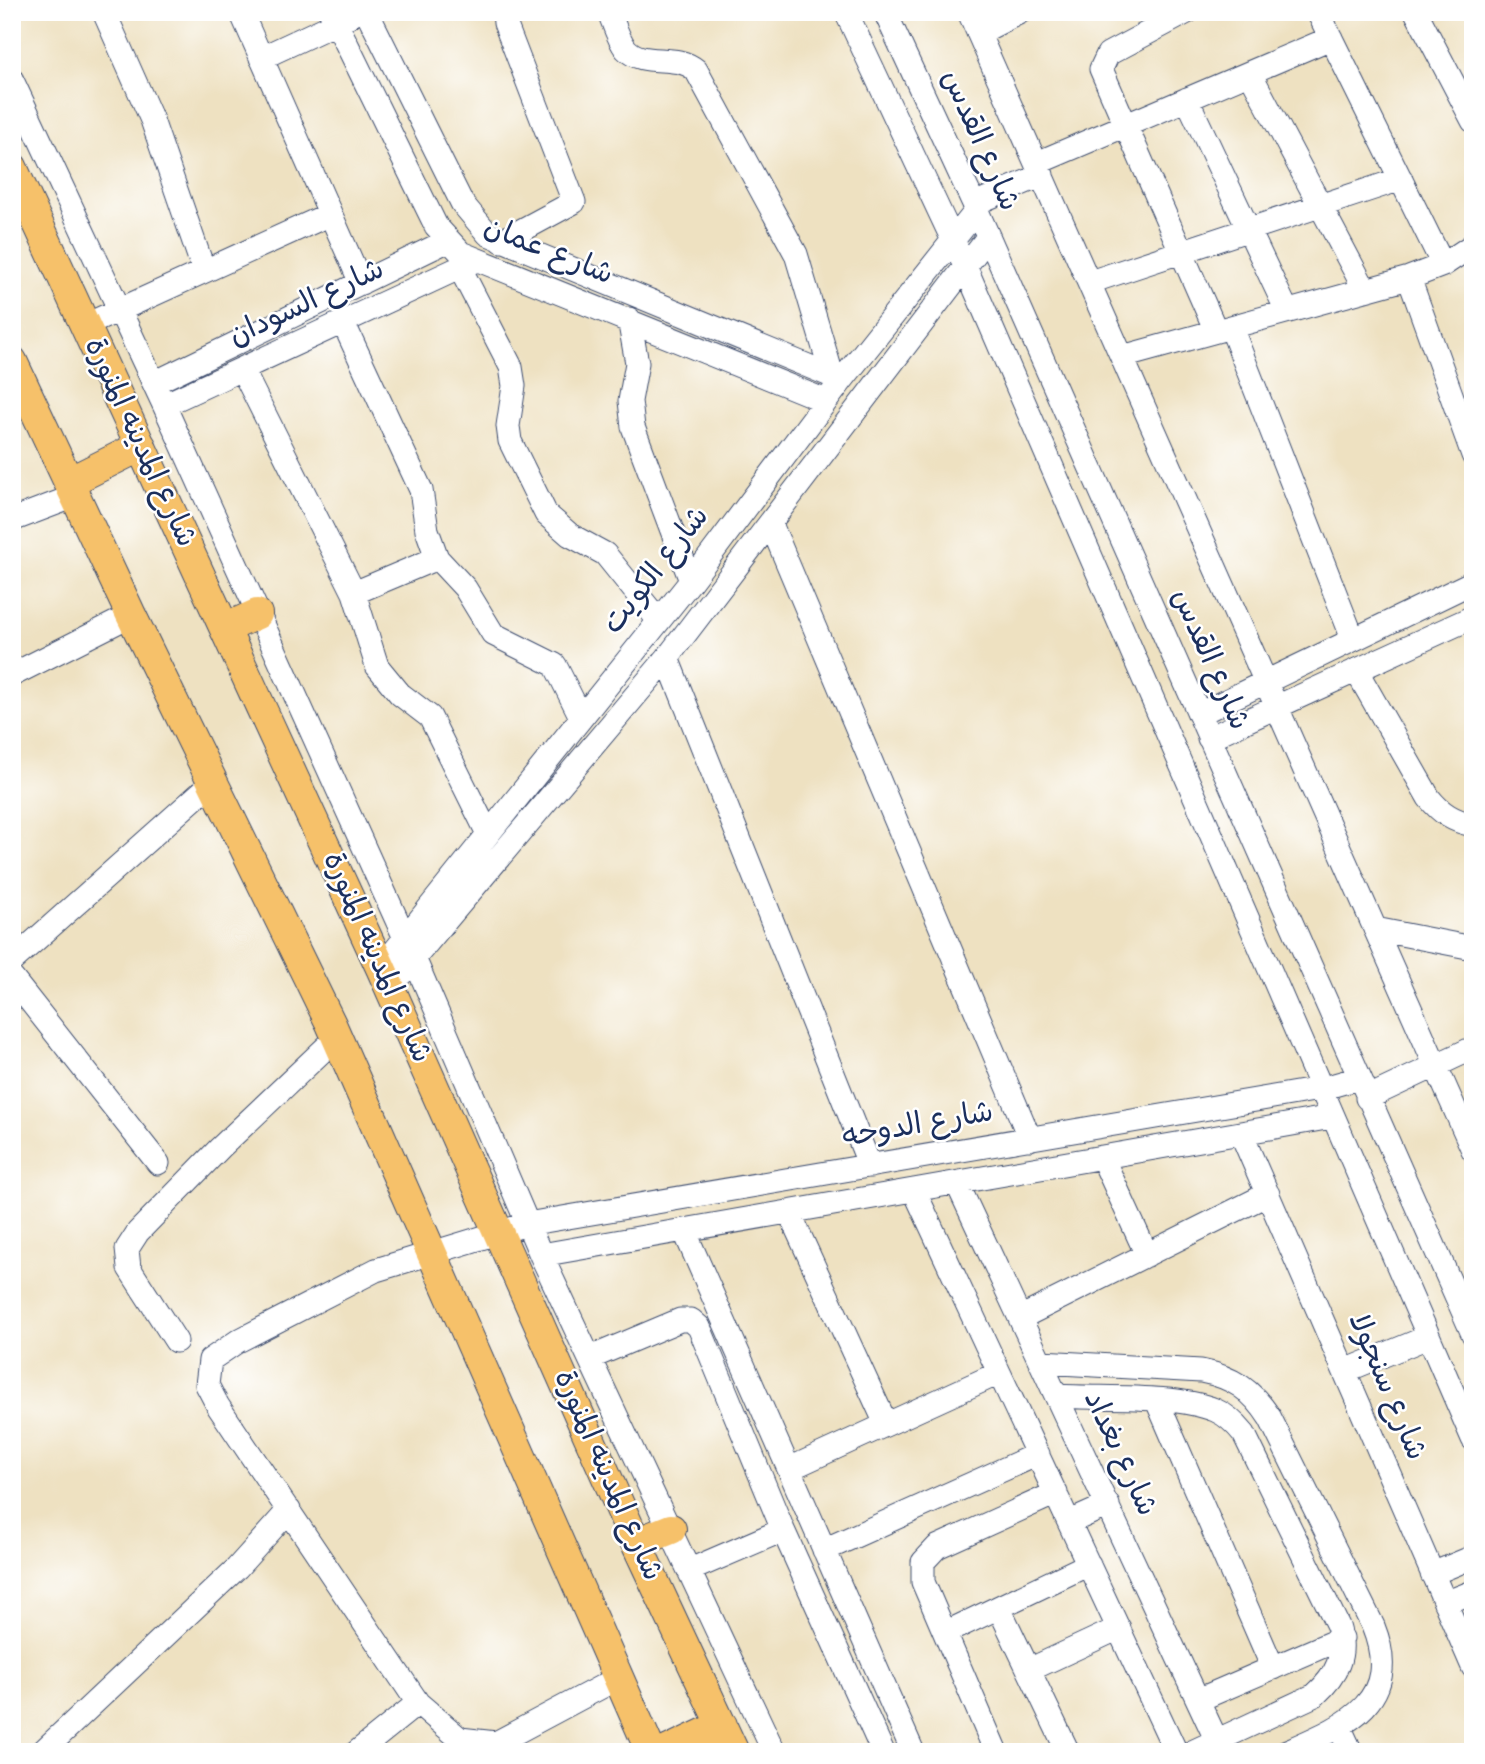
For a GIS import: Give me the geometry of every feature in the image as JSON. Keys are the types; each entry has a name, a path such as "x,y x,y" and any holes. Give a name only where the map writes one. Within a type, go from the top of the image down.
{"main road":[{"name":"شارع المدينه المنورة","path":"12,167 386,977 636,1543 734,1752"},
{"path":"12,361 131,615 337,1037 651,1752"},
{"path":"72,489 141,446"},
{"path":"226,628 257,614"},
{"path":"636,1543 671,1529"},
{"path":"665,1752 722,1725"}],"street":[{"path":"104,12 152,120 204,271"},
{"path":"241,12 360,283"},
{"path":"261,58 334,18 358,12"},
{"name":"شارع عمان","path":"367,12 462,203 473,219 502,241 525,251 837,377"},
{"path":"502,241 573,202 505,23 504,12"},
{"path":"609,12 621,41 630,52 643,58 676,59 696,70 796,254 837,377"},
{"path":"846,12 965,266 1473,1439"},
{"name":"شارع القدس","path":"885,12 976,207 1473,1334"},
{"name":"شارع القدس","path":"969,12 1473,1150"},
{"path":"979,33 1020,12"},
{"path":"1187,12 1108,54 1102,61 1103,78 1181,252 1224,329 1353,639"},
{"path":"1318,12 1443,264"},
{"path":"1416,12 1473,121"},
{"name":"شارع عمان","path":"334,18 436,226 468,264 517,276 629,319 826,401"},
{"path":"976,207 1040,169 1124,126 1332,38"},
{"path":"1250,73 1365,290"},
{"path":"12,80 154,383 409,948 541,1255 774,1752"},
{"path":"1187,100 1287,311"},
{"path":"1090,282 1401,179"},
{"name":"شارع الكويت","path":"409,948 488,834 697,573 826,401 837,377 953,241 976,207"},
{"path":"84,326 330,214"},
{"name":"شارع الكويت","path":"386,977 667,658 988,237"},
{"name":"شارع السودان","path":"154,383 447,241"},
{"path":"1122,357 1409,278 1443,264 1473,244"},
{"path":"517,276 525,251"},
{"path":"468,264 511,367 514,386 509,419 510,441 547,514 570,535 605,554 659,621"},
{"name":"شارع السودان","path":"164,405 468,264"},
{"path":"1409,278 1473,455"},
{"path":"629,319 637,363 630,401 633,427 697,573 726,584"},
{"path":"343,323 418,483 425,503 427,530 437,558 464,588 493,634 555,665 582,717"},
{"path":"242,369 354,593 370,635 377,666 400,694 430,717 488,834"},
{"path":"12,520 72,489"},
{"path":"771,524 1030,1139"},
{"path":"354,593 437,558"},
{"path":"1199,715 1473,582"},
{"path":"12,675 131,615"},
{"path":"1209,738 1473,617"},
{"path":"667,658 870,1166"},
{"path":"1356,670 1429,798 1439,811 1453,820 1473,825"},
{"path":"12,961 214,781"},
{"path":"1375,929 1473,948"},
{"path":"1276,989 1313,972"},
{"path":"12,978 158,1163"},
{"path":"176,1341 129,1268 127,1249 138,1232 220,1148 337,1037"},
{"name":"شارع الدوحه","path":"289,1510 218,1406 207,1385 210,1360 238,1341 376,1270 527,1224 1320,1089 1363,1088 1436,1067 1473,1048"},
{"name":"شارع الدوحه","path":"541,1255 1332,1117"},
{"name":"شارع سنجولا","path":"1241,1133 1473,1667"},
{"name":"شارع بغداد","path":"962,1150 963,1181 1020,1318 1220,1747"},
{"path":"1102,1157 1147,1255"},
{"path":"914,1190 1177,1752"},
{"path":"1020,1318 1268,1194"},
{"path":"789,1212 886,1424"},
{"path":"684,1230 913,1752"},
{"path":"590,1358 680,1320 695,1323 878,1750"},
{"path":"1345,1371 1428,1337"},
{"path":"1042,1362 1201,1371 1232,1380 1258,1399 1379,1642 1382,1659 1375,1693 1365,1708 1340,1728 1285,1752"},
{"path":"789,1469 999,1373"},
{"path":"1058,1396 1200,1406 1217,1411 1232,1420 1244,1434 1342,1638 1339,1665 1329,1682 1315,1695 1220,1747 1192,1752"},
{"path":"1232,1420 1258,1399"},
{"path":"1157,1401 1273,1668"},
{"path":"824,1550 1038,1454"},
{"path":"996,1752 923,1582 923,1562 929,1553 1056,1493"},
{"path":"1070,1522 1108,1505"},
{"path":"42,1752 237,1568 289,1510 418,1703 460,1739 496,1743 618,1678"},
{"path":"690,1570 783,1530"},
{"path":"1432,1574 1473,1557"},
{"path":"945,1633 1089,1564"},
{"path":"1445,1603 1473,1592"},
{"path":"999,1608 1068,1752"},
{"path":"1029,1670 1119,1628"},
{"path":"1198,1700 1342,1638"},
{"path":"357,1752 418,1703"},
{"path":"1340,1728 1351,1752"}]}
